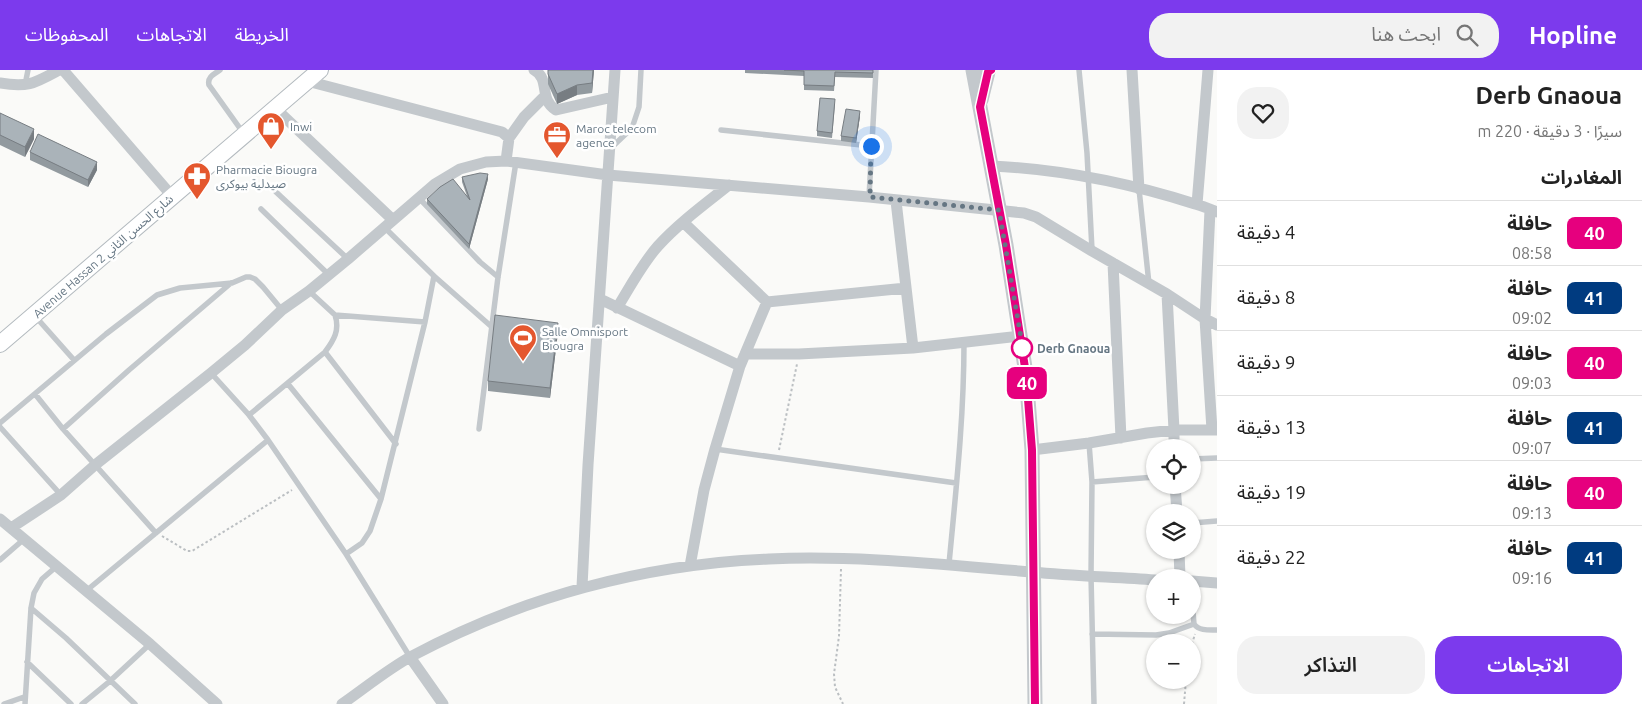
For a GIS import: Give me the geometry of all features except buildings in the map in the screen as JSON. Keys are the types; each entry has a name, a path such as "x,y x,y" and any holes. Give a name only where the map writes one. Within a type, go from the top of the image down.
{"main road":[{"name":"Avenue Hassan 2 شارع الحسن الثاني","path":"0,344 320,70"}],"street":[{"path":"0,83 25,85 36,82 59,70"},
{"path":"63,70 172,196"},
{"path":"534,70 542,77 550,106 556,110 613,97"},
{"path":"582,587 588,465 615,70"},
{"path":"982,70 980,107 1021,336 1026,374 1032,450 1035,704"},
{"path":"1132,70 1139,189"},
{"path":"1197,204 1208,70"},
{"path":"307,81 502,132 509,138"},
{"path":"511,162 509,138 524,117 546,96"},
{"path":"276,109 389,224"},
{"path":"11,528 61,495 95,465 211,373 282,310 348,259 435,184 460,169 486,162 511,162 608,175 870,197 1024,213 1036,217 1167,294 1217,326"},
{"path":"991,166 1027,168 1088,177 1197,204 1214,211 1205,319 1214,430 1174,430 1032,450"},
{"path":"617,308 656,248 671,232 729,185"},
{"path":"896,201 913,348"},
{"path":"683,222 767,302 906,288"},
{"path":"1113,263 1121,438"},
{"path":"1167,294 1174,439"},
{"path":"600,299 740,366"},
{"path":"690,566 704,490 715,449 740,366 767,302"},
{"path":"746,354 799,354 913,348 1021,336"},
{"path":"0,519 150,644 217,704"},
{"path":"342,704 410,657 476,625 532,603 582,587 658,570 769,559 841,559 949,564 1146,579"},
{"path":"1201,582 1217,583"},
{"path":"410,657 443,704"}],"lane":[{"path":"25,85 28,70"},
{"path":"220,70 210,78 208,81 209,85 245,135"},
{"path":"610,150 632,128 639,107 641,70"},
{"path":"870,197 876,70"},
{"path":"1079,70 1092,251"},
{"path":"721,130 871,146"},
{"path":"479,429 493,328 511,162"},
{"path":"1139,189 1149,284"},
{"path":"276,192 348,259"},
{"path":"418,198 480,262 498,277"},
{"path":"261,209 328,274"},
{"path":"389,224 434,276 493,328"},
{"path":"346,554 362,543 370,532 381,499 425,322 434,276"},
{"path":"63,429 129,370 232,283 246,277 255,279 282,310"},
{"path":"0,423 74,360 157,295 180,288 232,283"},
{"path":"248,414 288,384 325,352 333,340 338,322 335,315 309,291"},
{"path":"335,315 425,322"},
{"path":"35,316 74,360"},
{"path":"949,564 964,385 964,342"},
{"path":"325,352 396,444"},
{"path":"211,373 248,414 268,440 346,554 410,657"},
{"path":"288,384 381,499"},
{"path":"35,394 63,429 156,532"},
{"path":"0,427 61,495"},
{"path":"86,592 268,440"},
{"path":"1089,443 1092,482 1091,576 1094,704"},
{"path":"715,449 956,483"},
{"path":"1201,459 1217,458"},
{"path":"1092,482 1146,478"},
{"path":"1201,522 1217,521"},
{"path":"0,560 23,540"},
{"path":"25,704 30,608 37,586 56,566"},
{"path":"30,608 66,638 135,704"},
{"path":"1092,634 1156,635 1195,626 1217,630"},
{"path":"82,704 150,644"},
{"path":"27,662 72,704"},
{"path":"4,704 24,697"}],"path":[{"path":"777,458 799,354"},
{"path":"156,532 187,551 192,550 298,486"},
{"path":"841,559 839,636 834,674 835,687 843,704"},
{"path":"1194,634 1195,626"},
{"path":"1184,704 1185,689"}],"bus line":[{"name":"40","path":"991,70 988,72 980,107 1021,336 1032,450 1035,704"}],"place":[{"name":"Inwi","path":"271,150"},
{"name":"Maroc telecom agence","path":"557,159"},
{"name":"Pharmacie Biougra صيدلية بيوكرى","path":"197,200"},
{"name":"Derb Gnaoua","path":"1022,348"},
{"name":"Salle Omnisport Biougra","path":"523,362"}],"route":[{"path":"871,146 870,197 999,210 1024,355 1022,348"}]}
